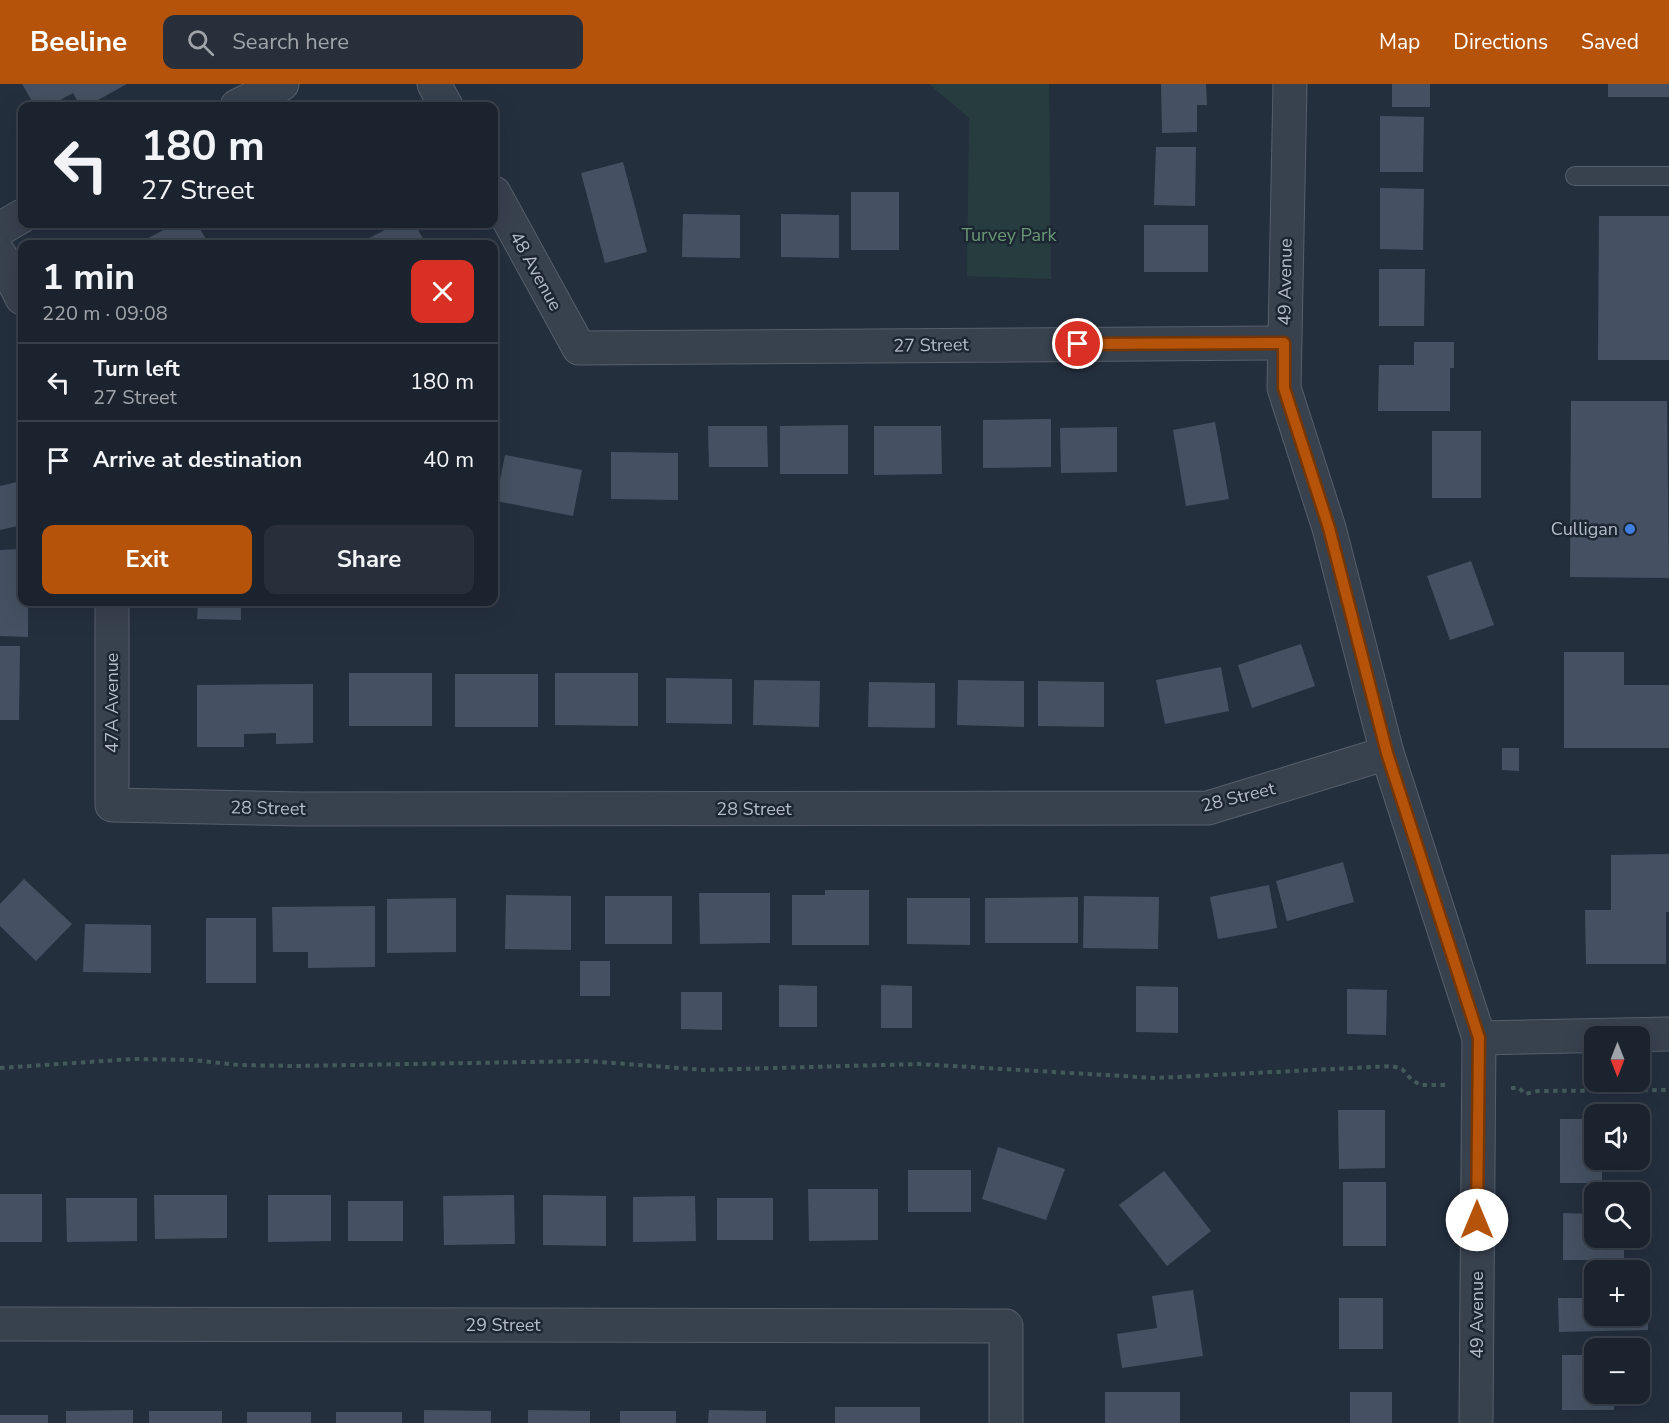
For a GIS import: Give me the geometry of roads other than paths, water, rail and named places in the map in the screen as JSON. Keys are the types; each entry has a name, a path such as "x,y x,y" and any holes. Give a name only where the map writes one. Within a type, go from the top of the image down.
{"street":[{"path":"245,102 282,84"},
{"path":"434,84 444,102"},
{"name":"49 Avenue","path":"1290,84 1284,388 1329,528 1387,753 1479,1038 1476,1423"},
{"name":"48 Avenue","path":"498,200 579,348"},
{"path":"0,229 18,218"},
{"path":"0,255 18,289"},
{"name":"27 Street","path":"579,348 1284,343"},
{"name":"47A Avenue","path":"112,606 112,805"},
{"name":"28 Street","path":"112,805 302,809 1208,808 1387,753"},
{"path":"1479,1038 1669,1034"},
{"name":"29 Street","path":"0,1324 1006,1326 1006,1423"}],"lane":[{"path":"1575,176 1669,176"}],"place":[{"name":"Culligan","path":"1630,529"}],"park label":[{"name":"Turvey Park","path":"1009,235"}]}
